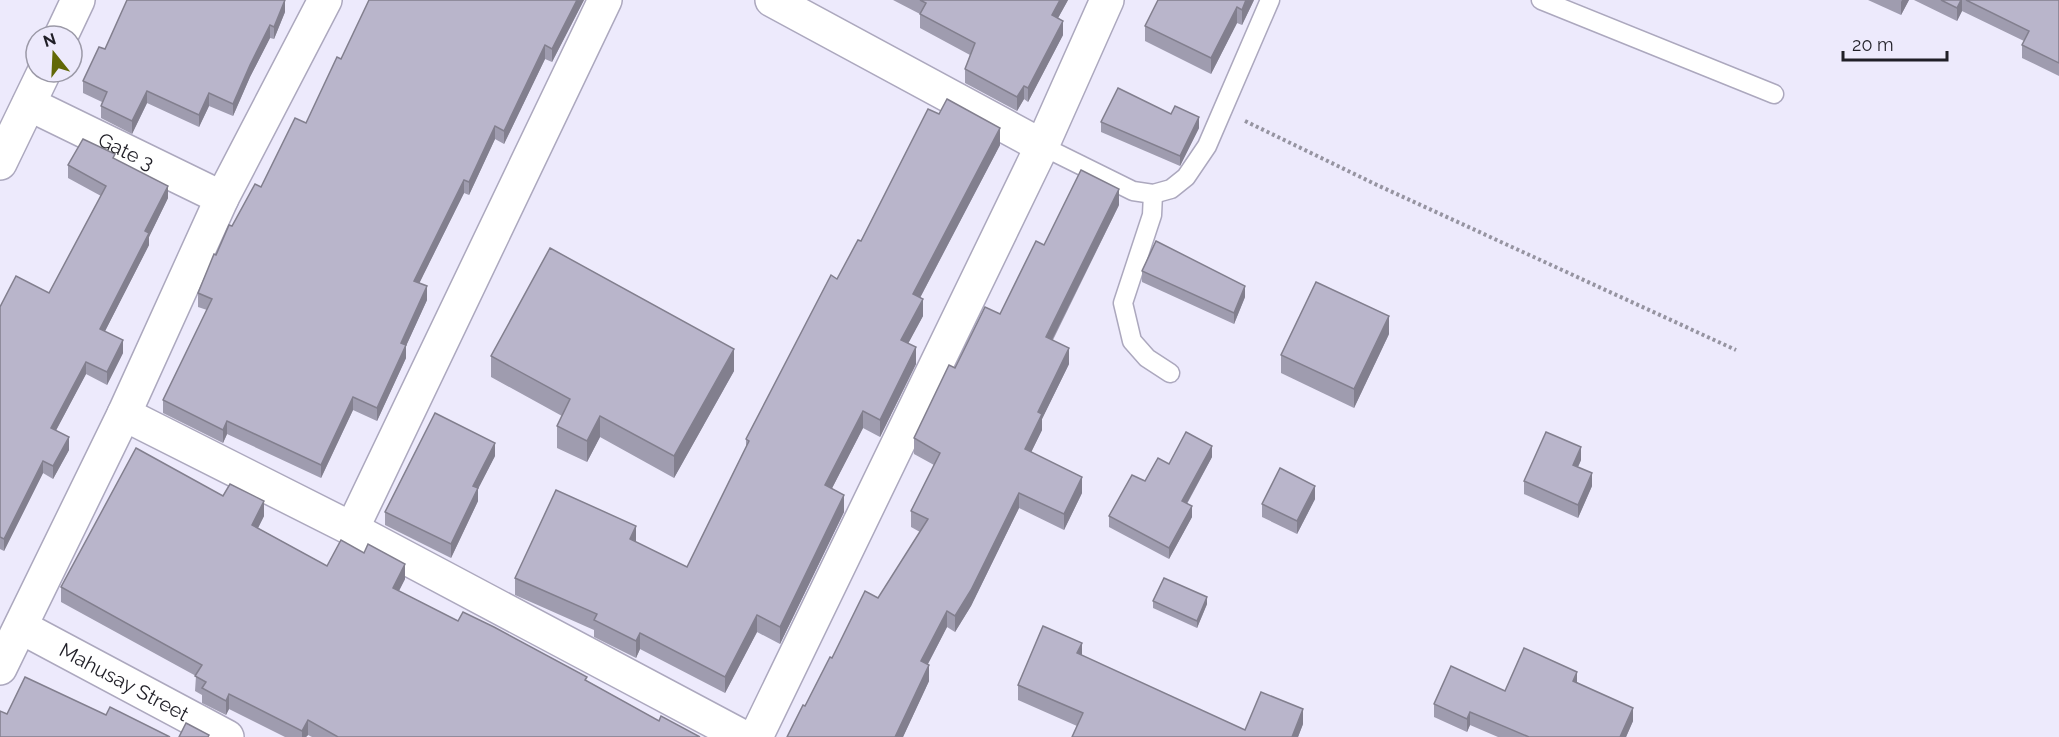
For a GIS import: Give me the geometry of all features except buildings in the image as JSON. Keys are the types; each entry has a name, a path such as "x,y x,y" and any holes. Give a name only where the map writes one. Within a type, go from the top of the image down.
{"street":[{"path":"67,24 78,0"},
{"path":"0,668 124,414 222,198 325,0"},
{"path":"352,529 605,0"},
{"path":"772,0 1042,146"},
{"path":"756,737 1042,146 1107,0"},
{"path":"0,163 38,84"},
{"name":"Gate 3","path":"29,104 222,198"},
{"path":"124,414 352,529 743,737"},
{"name":"Mahusay Street","path":"21,627 227,737"}],"lane":[{"path":"1042,146 1132,191 1153,194 1171,189 1186,177 1207,146 1270,0"},
{"path":"1541,0 1774,94"},
{"path":"1153,194 1152,215 1123,303 1132,341 1147,358 1170,373"}],"path":[{"path":"1222,110 1375,184 1736,350"}]}
